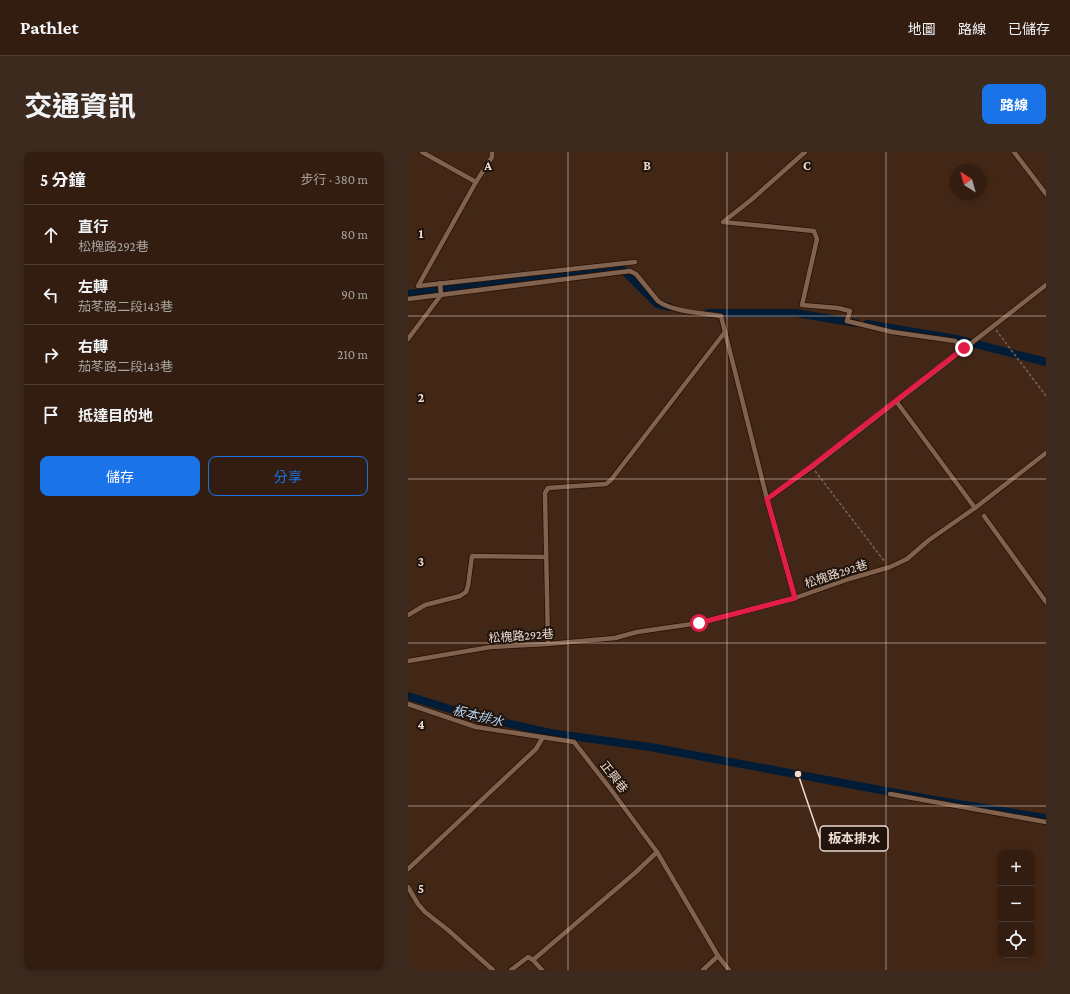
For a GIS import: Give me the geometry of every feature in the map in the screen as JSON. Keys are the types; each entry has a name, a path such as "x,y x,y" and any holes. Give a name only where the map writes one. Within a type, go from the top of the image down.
{"lane":[{"path":"422,152 476,182"},
{"path":"492,152 492,157 476,182 418,286 635,262"},
{"path":"805,152 751,200 723,222 812,230 815,233 817,239 802,305 838,308 850,311 847,321 892,332 955,341 964,348"},
{"path":"1014,152 1046,194"},
{"path":"408,299 630,270 636,274 662,304 670,307 721,316 767,499 795,598"},
{"path":"408,339 441,295 440,283"},
{"path":"767,499 812,466 1046,285"},
{"path":"548,644 545,557 545,493 548,488 606,484 611,480 725,332"},
{"path":"896,401 975,508"},
{"name":"松槐路292巷","path":"408,661 491,647 615,638 637,632 699,623 795,598 849,579 890,568 907,558 929,540 975,508 1046,453"},
{"path":"984,516 1046,602"},
{"path":"408,615 426,605 460,596 466,592 472,556 545,557"},
{"name":"正興巷","path":"408,704 476,727 574,742 656,852 718,956 729,970"},
{"path":"408,869 536,749 543,737"},
{"path":"890,794 1046,822"},
{"path":"533,960 636,872 656,852"},
{"path":"408,887 418,904 425,912 448,930 493,970"},
{"path":"703,970 718,956"},
{"path":"511,970 528,957 533,960 542,970"}],"path":[{"path":"993,326 1046,396"},
{"path":"812,466 890,568"}],"waterway":[{"path":"408,294 519,279 622,269 657,304 669,307"},
{"path":"708,313 796,313 856,323"},
{"path":"867,324 956,339 1046,362"},
{"name":"板本排水","path":"408,696 463,713 550,733 650,747 934,800 1046,818"}],"place":[{"name":"板本排水","path":"798,774"}],"route":[{"path":"699,623 795,598 767,499 964,348"}]}
